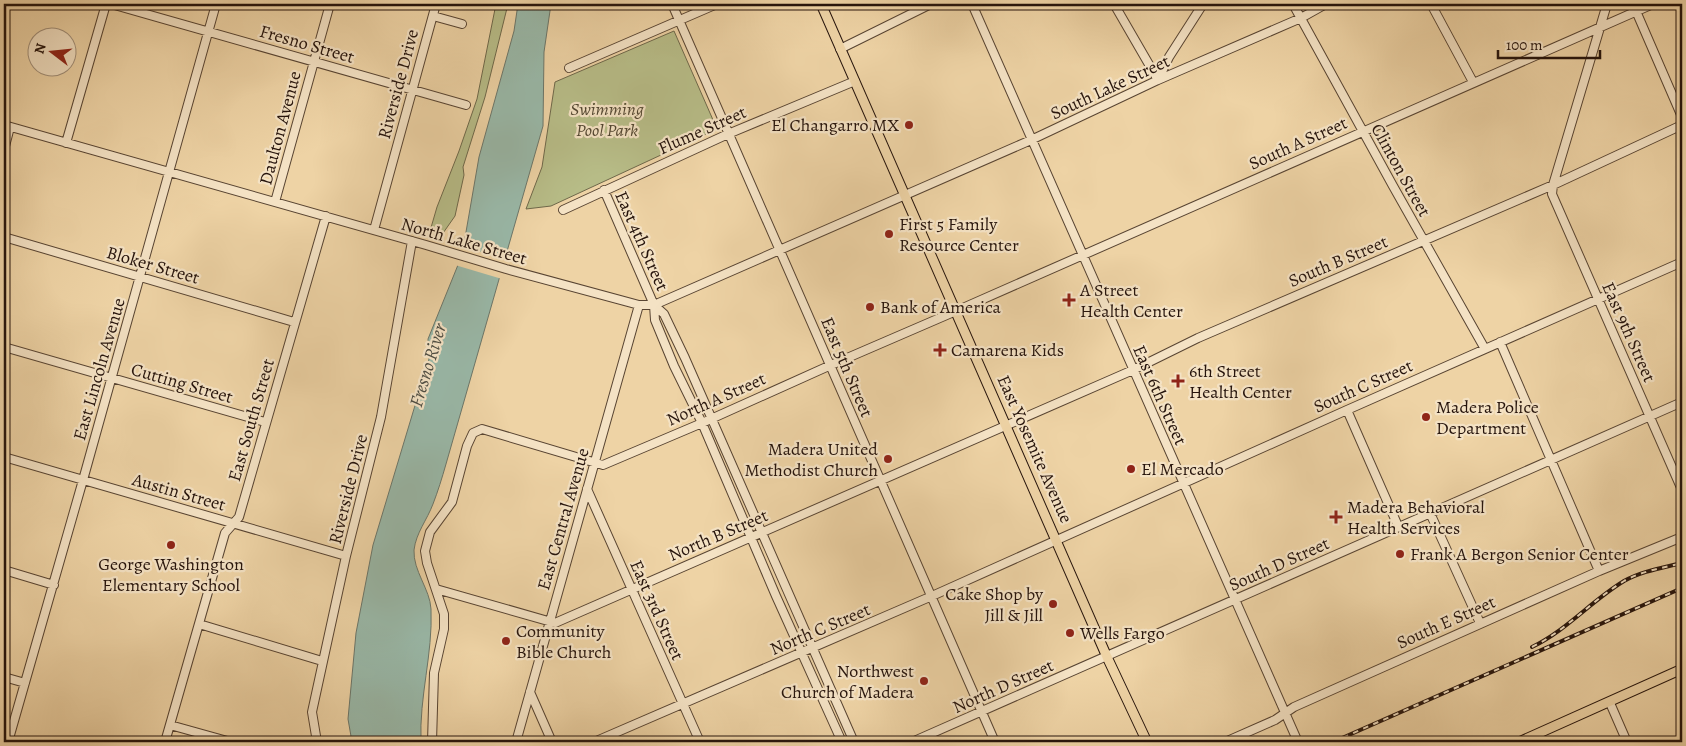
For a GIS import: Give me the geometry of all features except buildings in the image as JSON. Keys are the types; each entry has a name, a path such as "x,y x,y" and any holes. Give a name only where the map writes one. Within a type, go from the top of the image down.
{"main road":[{"name":"East Yosemite Avenue","path":"820,4 1107,657 1147,742"},
{"path":"1519,742 1682,669"}],"street":[{"path":"66,143 106,4"},
{"name":"Fresno Street","path":"111,4 466,105"},
{"name":"East Lincoln Avenue","path":"8,742 84,480 216,4"},
{"name":"Daulton Avenue","path":"275,202 330,4"},
{"name":"Riverside Drive","path":"374,230 436,4"},
{"name":"East 5th Street","path":"672,4 995,742"},
{"path":"569,68 717,4"},
{"path":"840,49 930,4"},
{"name":"East 6th Street","path":"972,4 1298,742"},
{"path":"1114,4 1158,80"},
{"path":"1158,80 1169,57 1203,4"},
{"name":"Clinton Street","path":"1294,4 1485,349"},
{"name":"South Lake Street","path":"905,196 1031,140 1158,80 1301,18 1326,4"},
{"path":"1431,4 1473,82"},
{"path":"1553,185 1607,4"},
{"name":"South A Street","path":"956,311 1653,4"},
{"path":"1636,11 1682,117"},
{"path":"433,16 462,24"},
{"name":"Flume Street","path":"563,210 728,134 855,81"},
{"name":"South B Street","path":"1006,426 1133,370 1198,338 1553,185 1682,125"},
{"path":"4,150 7,126"},
{"name":"North Lake Street","path":"7,126 506,269 639,305 654,305 905,196"},
{"name":"East 9th Street","path":"1553,185 1552,194 1682,490"},
{"name":"East 4th Street","path":"604,190 654,305 655,320 674,366 702,423 842,742"},
{"name":"East South Street","path":"164,742 225,533 239,517 326,216"},
{"name":"Bloker Street","path":"4,238 294,322"},
{"name":"Riverside Drive","path":"317,742 312,712 346,556 381,417 412,241"},
{"name":"South C Street","path":"1057,540 1682,262"},
{"name":"East Central Avenue","path":"516,742 639,305"},
{"name":"East 4th Street","path":"654,305 664,314 712,418 854,742"},
{"name":"North A Street","path":"436,589 427,562 425,551 427,541 430,532 452,502 467,446 473,433 482,429 603,465 956,311"},
{"path":"1500,342 1599,571"},
{"name":"Cutting Street","path":"4,347 265,422"},
{"name":"South D Street","path":"1107,657 1398,526 1682,402"},
{"path":"1347,410 1398,526"},
{"name":"North B Street","path":"549,622 555,623 1006,426"},
{"name":"Austin Street","path":"4,457 346,556"},
{"name":"East 3rd Street","path":"587,489 700,742"},
{"path":"1430,513 1480,623"},
{"name":"South E Street","path":"1225,742 1275,720 1294,706 1599,571 1682,537"},
{"name":"North C Street","path":"594,742 803,653 1057,540"},
{"path":"4,570 54,585"},
{"path":"436,589 549,622"},
{"path":"432,742 434,673 444,629 444,614 436,589"},
{"path":"199,624 322,661"},
{"name":"North D Street","path":"912,742 1107,657"},
{"path":"4,677 25,683"},
{"path":"530,692 552,742"},
{"path":"1610,702 1627,742"},
{"path":"170,725 230,742"}],"green space":[{"path":"496,4 508,4 485,97 463,167 464,175 455,216 441,236 430,231 477,99"},
{"name":"Swimming Pool Park","path":"674,31 717,129 551,206 526,209 542,167 555,82"}],"shaded area":[{"path":"518,4 551,4 544,52 543,126 441,479 433,504 415,544 414,558 428,594 431,609 421,742 352,742 348,719 356,633 373,545 429,359 428,339 462,255 479,157 514,31"}],"pier":[{"path":"461,246 508,260 502,279 455,265"}],"railway":[{"path":"1532,647 1568,624 1624,581 1645,572 1682,563"},
{"path":"1333,742 1682,588"}],"place":[{"name":"El Changarro MX","path":"909,125"},
{"name":"First 5 Family Resource Center","path":"889,234"},
{"name":"A Street Health Center","path":"1069,300"},
{"name":"Bank of America","path":"870,307"},
{"name":"Camarena Kids","path":"940,350"},
{"name":"6th Street Health Center","path":"1178,381"},
{"name":"Madera Police Department","path":"1426,417"},
{"name":"Madera United Methodist Church","path":"888,459"},
{"name":"El Mercado","path":"1131,469"},
{"name":"Madera Behavioral Health Services","path":"1336,517"},
{"name":"George Washington Elementary School","path":"171,545"},
{"name":"Frank A Bergon Senior Center","path":"1400,554"},
{"name":"Cake Shop by Jill & Jill","path":"1053,604"},
{"name":"Wells Fargo","path":"1070,633"},
{"name":"Community Bible Church","path":"506,641"},
{"name":"Northwest Church of Madera","path":"924,681"}],"water label":[{"name":"Fresno River","path":"427,365"}]}
